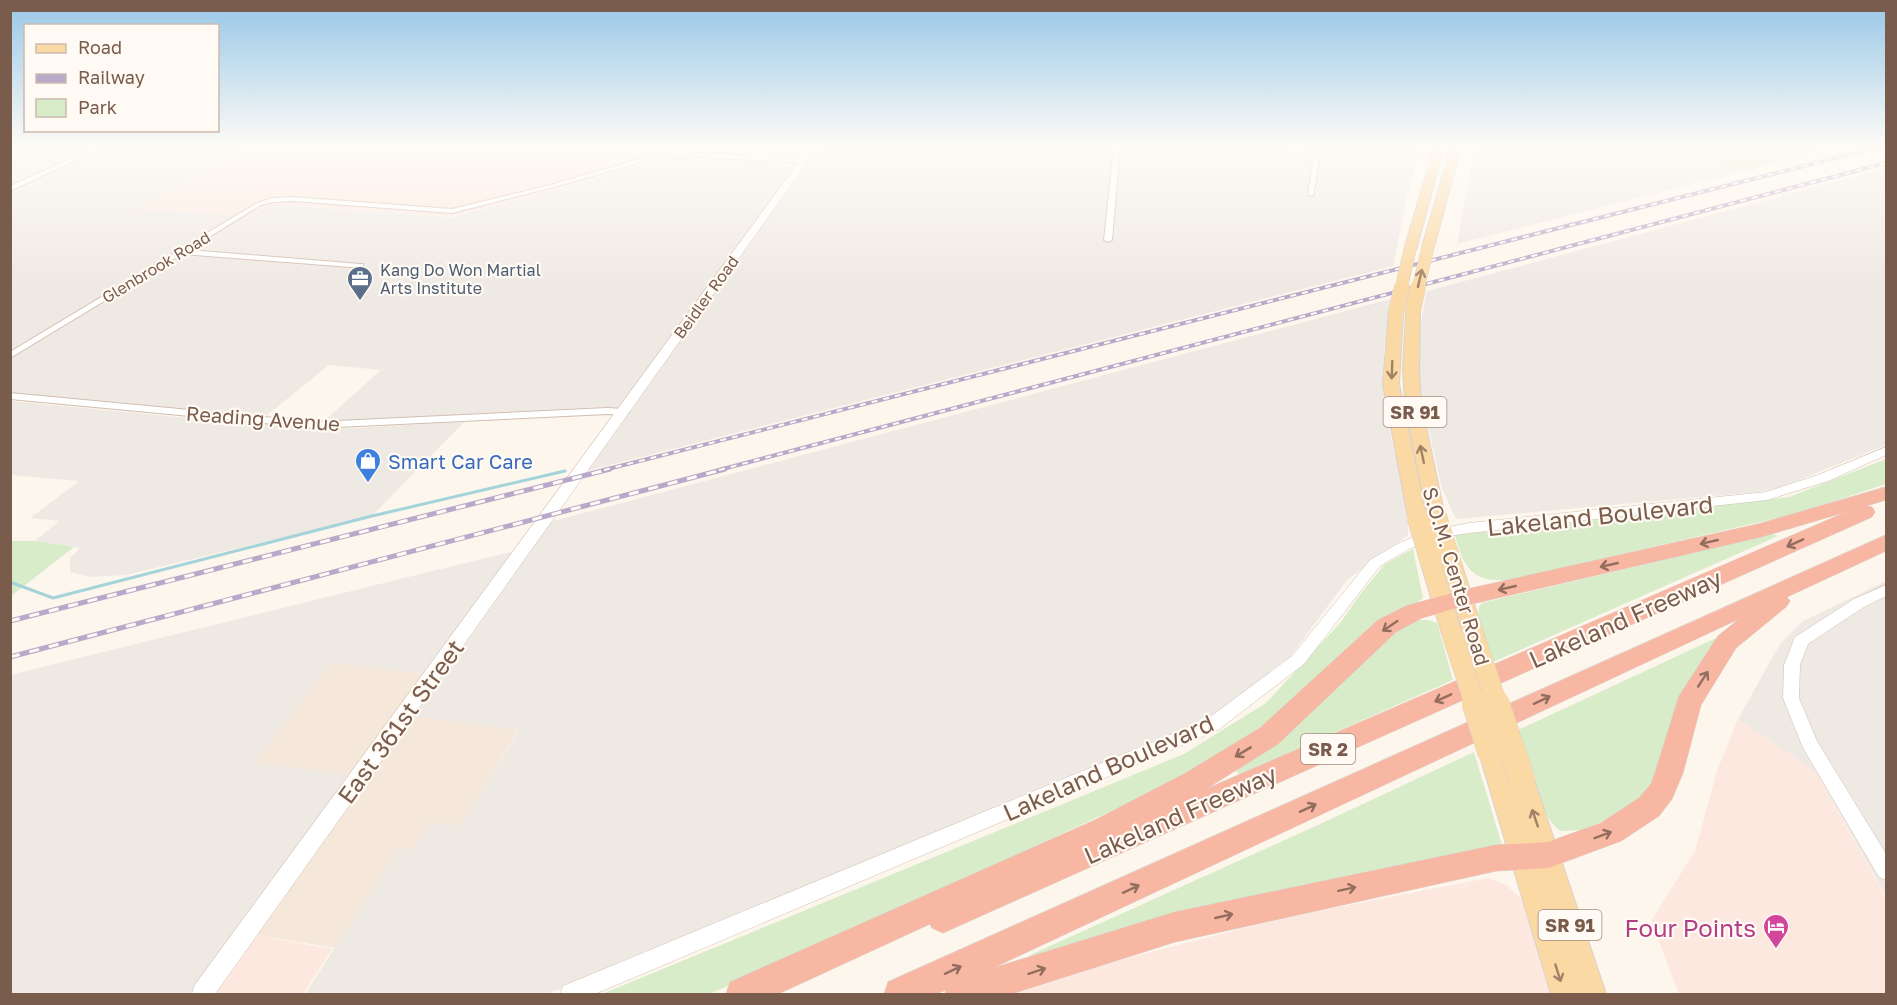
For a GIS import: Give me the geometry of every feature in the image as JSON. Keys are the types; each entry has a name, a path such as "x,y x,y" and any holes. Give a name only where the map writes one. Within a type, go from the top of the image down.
{"highway":[{"path":"742,994 1104,829 1194,782 1269,736 1387,626 1414,612 1761,530 1887,493"},
{"name":"Lakeland Freeway","path":"770,994 1887,502"},
{"name":"Lakeland Freeway","path":"900,994 1887,542"},
{"path":"961,994 1175,927 1484,860 1536,856 1611,832 1649,807 1662,790 1669,773 1688,703 1727,642 1805,580"}],"main road":[{"name":"S.O.M. Center Road","path":"1426,194 1410,250 1404,311 1391,384 1440,560 1536,856 1592,994"},
{"name":"S.O.M. Center Road","path":"1404,311 1428,247 1443,194"},
{"name":"S.O.M. Center Road","path":"1536,856 1565,994"}],"street":[{"name":"Glenbrook Road","path":"10,356 259,204 272,200 293,199 448,211 520,194"},
{"name":"Beidler Road","path":"598,447 780,194"},
{"path":"1108,240 1112,194"},
{"path":"180,252 360,266"},
{"name":"Reading Avenue","path":"10,396 316,425 624,412"},
{"name":"East 361st Street","path":"202,994 598,447"},
{"name":"Lakeland Boulevard","path":"571,994 1212,725 1298,660 1375,563 1404,546 1433,534 1469,528 1767,496 1823,478 1887,451"},
{"path":"1887,590 1859,603 1801,641 1792,664 1791,698 1809,743 1887,872"}],"shaded area":[{"path":"10,194 164,194 137,209 250,216 269,204 452,217 538,194 776,194 620,409 603,407 323,422 381,370 329,365 266,416 11,393"},
{"path":"163,194 536,194 452,216 269,204 250,216 136,209"},
{"path":"784,194 1408,194 1393,266 586,471"},
{"path":"1466,194 1654,194 1457,244"},
{"path":"1789,194 1886,194 1886,445 1779,488 1758,492 1456,519 1442,489 1421,395 1418,339 1427,291"},
{"path":"1391,299 1384,350 1384,406 1408,511 1408,535 1347,580 1290,657 1218,712 1186,728 547,994 305,994 399,848 413,850 431,822 460,826 519,730 413,716 550,522"},
{"path":"10,401 241,423 335,429 464,422 372,516 126,575 91,577 70,572 70,558 80,548 35,541 59,521 30,518 79,481 11,475"},
{"path":"518,550 428,674 331,663 254,763 353,775 190,994 11,994 10,675"},
{"path":"1886,581 1886,896 1816,772 1738,719 1780,644 1803,621"},
{"path":"331,663 428,674 353,775 253,763"},
{"path":"413,716 519,729 460,826 413,850 399,848 335,948 252,934"},
{"path":"1738,719 1816,772 1886,898 1886,994 1679,994 1651,921 1695,851 1717,771"},
{"path":"1488,878 1505,884 1525,902 1552,994 988,994 1287,917"},
{"path":"252,934 332,949 303,994 209,994"}],"green space":[{"path":"1886,459 1886,484 1795,514 1513,579 1489,579 1473,572 1462,557 1455,535 1789,497"},
{"path":"1773,534 1778,536 1493,662 1478,615 1482,603"},
{"path":"11,541 35,541 74,547 11,596"},
{"path":"1413,549 1423,598 1266,730 1150,793 802,954 709,994 602,994 1184,754 1266,703 1340,623 1385,564"},
{"path":"1417,620 1437,623 1453,680 1239,775 1235,769 1304,720 1375,643"},
{"path":"1729,632 1640,806 1581,830 1560,831 1551,822 1538,798 1518,730"},
{"path":"1474,752 1502,845 1328,880 1034,962 1030,955 1318,825"}],"waterway":[{"path":"10,582 53,598 372,516 565,471"}],"railway":[{"path":"604,470 1694,194"},
{"path":"719,470 1769,194"},
{"path":"10,621 610,469"},
{"path":"10,657 725,469"}],"place":[{"name":"Kang Do Won Martial Arts Institute","path":"360,302"},
{"name":"Smart Car Care","path":"368,484"},
{"name":"Four Points","path":"1776,950"}]}
